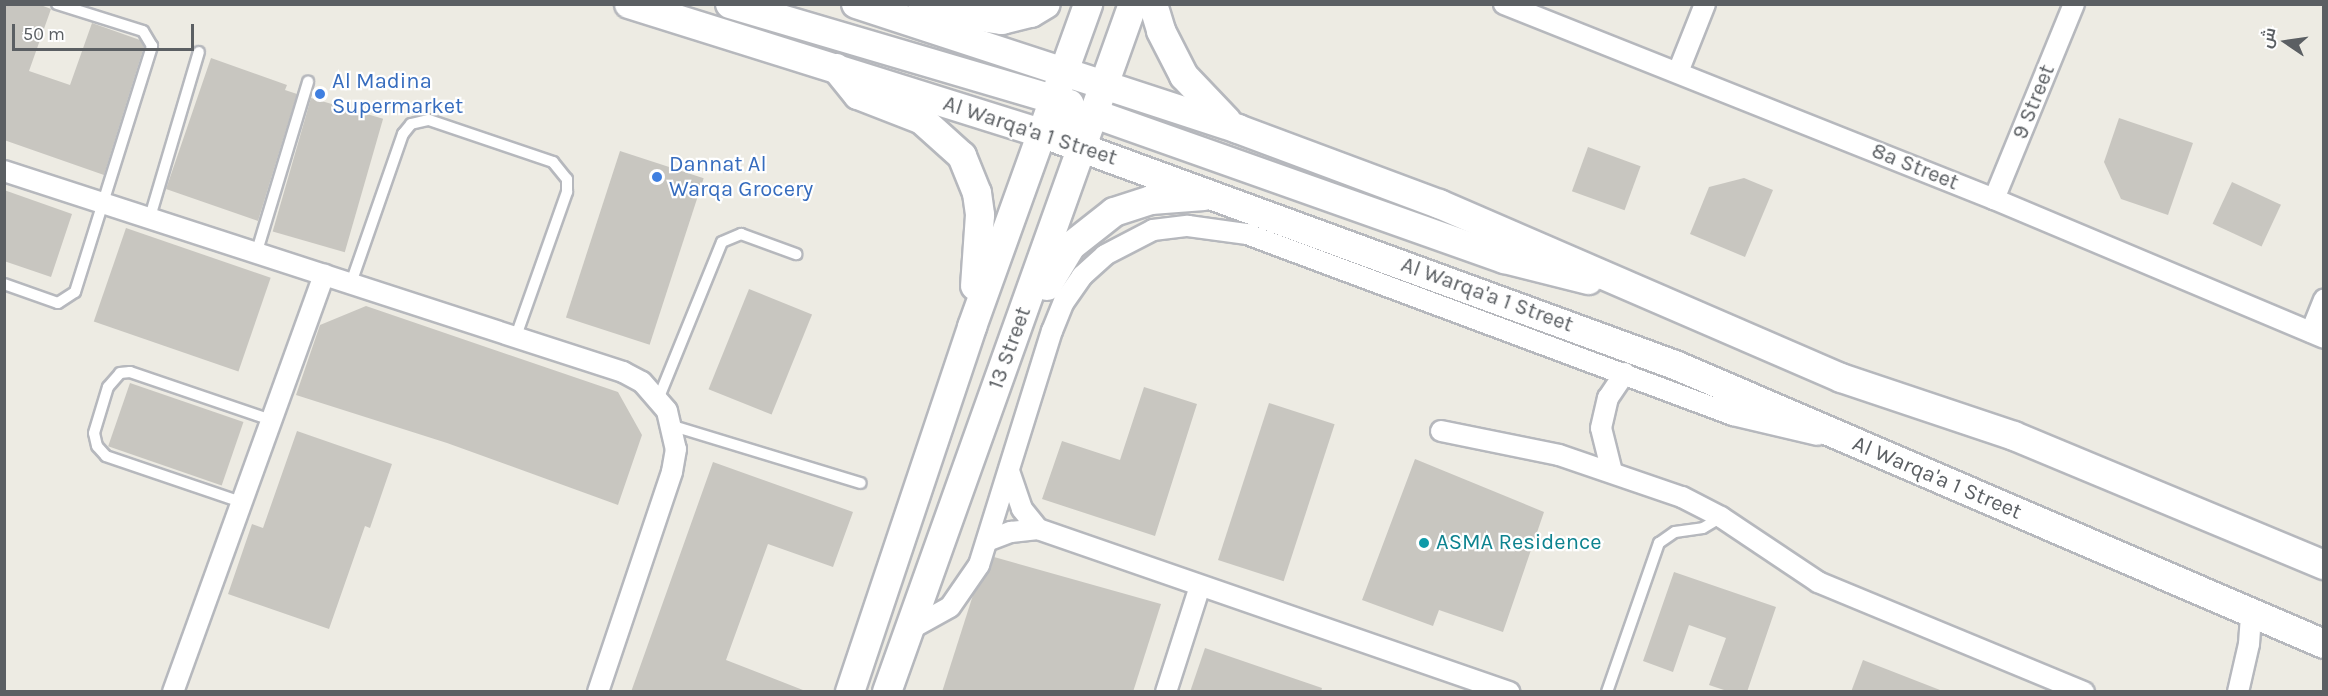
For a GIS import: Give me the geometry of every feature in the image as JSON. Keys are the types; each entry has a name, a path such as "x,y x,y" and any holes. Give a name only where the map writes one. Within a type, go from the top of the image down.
{"main road":[{"name":"Al Warqa'a 1 Street","path":"629,4 1083,148 1676,364 1797,415 1841,438 2324,644"},
{"path":"730,4 1053,102 1082,102 1105,85"},
{"path":"856,4 908,19 1238,129 1503,228 1626,286 1841,378 2042,447 2324,565"},
{"path":"908,19 939,11 1002,20 1030,13 1046,4"},
{"name":"13 Street","path":"850,692 972,327 1089,4"},
{"name":"13 Street","path":"887,692 905,632 1015,337 1132,4"},
{"path":"1154,4 1161,31 1184,76 1206,102 1238,129"},
{"path":"836,68 858,95 922,120 962,156 976,194 980,215 972,327"},
{"path":"1041,134 1066,118 1095,114 1505,259 1626,286"},
{"path":"1015,337 1036,315 1060,261 1098,222 1151,200 1218,196"}],"street":[{"name":"8a Street","path":"1504,4 1994,199 2317,335"},
{"path":"1678,72 1706,4"},
{"name":"9 Street","path":"1994,199 2074,4"},
{"path":"4,171 256,251 515,340 623,372 658,397 673,426 676,449 672,472 598,692"},
{"path":"905,632 950,607 967,587 987,542 1064,302 1082,276 1105,255 1154,230 1188,226 1247,234 1760,424 1841,438"},
{"path":"173,692 324,274"},
{"path":"2317,335 2324,300"},
{"path":"1612,472 1601,428 1608,398 1625,373"},
{"path":"1441,431 1559,455 1682,497 1721,517 1818,582 2084,692"},
{"path":"1009,470 1019,502 1038,529"},
{"path":"987,542 1011,532 1038,529 1510,692"},
{"path":"1166,692 1200,586"},
{"path":"2238,692 2249,644 2251,612"}],"lane":[{"path":"4,284 58,303 68,300 80,282 152,46 143,31 57,4"},
{"path":"150,217 199,52"},
{"path":"256,251 309,82"},
{"path":"351,283 403,134 416,121 440,123 553,162 567,179 567,192 515,340"},
{"path":"658,397 722,242 741,234 796,254"},
{"path":"241,502 105,456 97,446 94,433 108,387 120,373 130,372 271,420"},
{"path":"673,426 861,483"},
{"path":"1607,692 1659,543 1675,532 1703,528 1721,517"}],"building":[{"path":"4,4 38,4 51,9 29,71 70,85 92,23 140,40 144,47 104,175 4,140"},
{"path":"211,58 287,85 285,90 297,94 258,221 166,189"},
{"path":"311,98 383,119 345,252 273,232"},
{"path":"2119,118 2193,143 2168,215 2121,199 2104,162"},
{"path":"1588,147 1641,166 1625,210 1572,191"},
{"path":"620,151 704,178 650,345 566,317"},
{"path":"1744,178 1773,190 1745,257 1690,234 1709,187"},
{"path":"2232,182 2281,205 2262,247 2213,224"},
{"path":"4,190 72,214 51,277 4,261"},
{"path":"126,228 271,278 238,371 94,322"},
{"path":"749,289 812,314 772,415 709,389"},
{"path":"366,306 618,392 642,435 618,505 447,443 296,395 320,325"},
{"path":"130,383 243,422 222,485 108,446"},
{"path":"1144,387 1197,404 1155,536 1042,499 1062,441 1120,460"},
{"path":"1269,403 1335,424 1284,581 1218,560"},
{"path":"297,431 392,464 370,528 365,526 329,629 228,594 252,524 263,528"},
{"path":"1415,459 1544,512 1503,632 1439,610 1433,626 1362,600"},
{"path":"713,462 853,512 833,567 768,544 726,660 808,692 631,692"},
{"path":"994,557 1161,604 1133,692 942,692 973,595"},
{"path":"1674,572 1776,607 1747,692 1730,692 1709,685 1726,638 1689,625 1673,672 1643,661"},
{"path":"1205,648 1322,688 1321,692 1190,692"},
{"path":"1863,660 1940,690 1939,692 1851,692"}],"place":[{"name":"Al Madina Supermarket","path":"320,94"},
{"name":"Dannat Al Warqa Grocery","path":"657,177"},
{"name":"ASMA Residence","path":"1424,543"}]}
